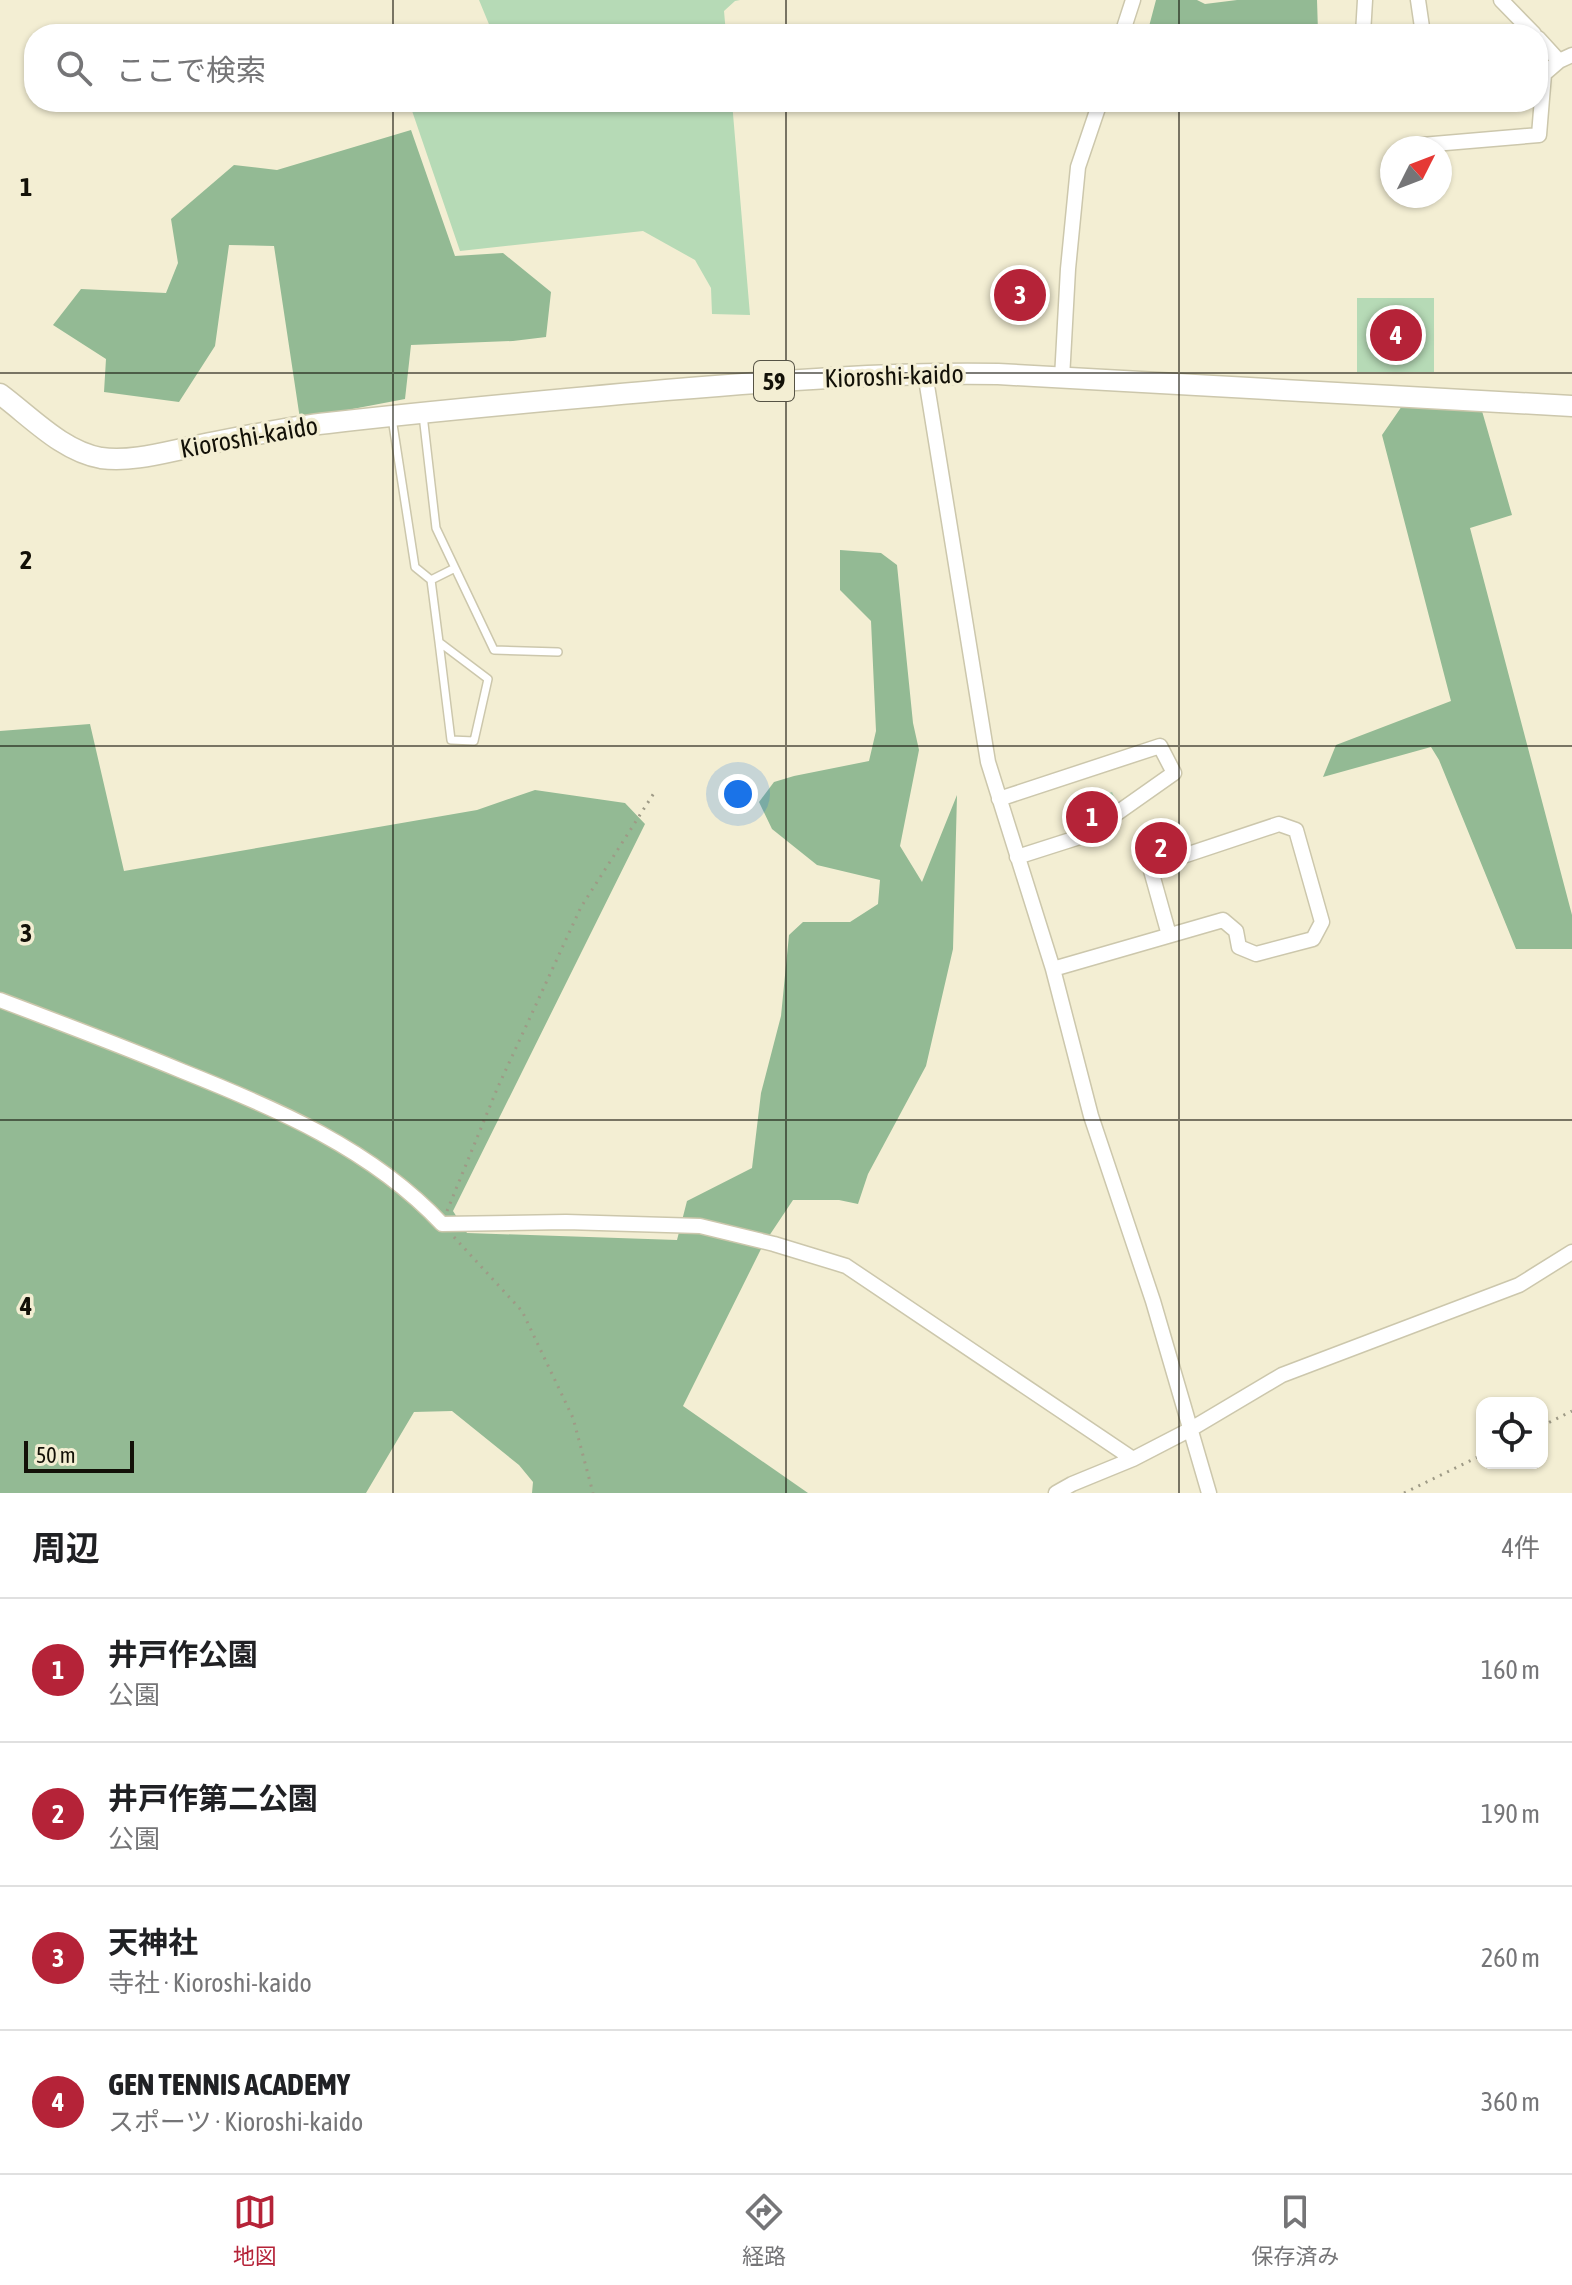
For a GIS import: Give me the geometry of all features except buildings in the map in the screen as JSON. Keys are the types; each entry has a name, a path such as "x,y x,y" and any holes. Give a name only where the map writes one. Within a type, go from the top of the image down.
{"main road":[{"name":"Kioroshi-kaido","path":"0,394 74,449 102,458 151,455 291,427 392,416 766,382 925,373 1572,406"}],"street":[{"path":"1125,24 1133,0"},
{"path":"1364,24 1365,0"},
{"path":"1418,0 1422,24"},
{"path":"1501,0 1524,24"},
{"path":"1548,45 1565,58 1548,71"},
{"path":"1062,378 1078,167 1097,112"},
{"path":"1452,142 1539,135 1541,112"},
{"path":"925,373 988,762 1053,969 1091,1116 1135,1246 1209,1493"},
{"path":"999,799 1160,746 1174,773 1086,835 1017,857"},
{"path":"1053,969 1223,920 1236,931 1239,947 1256,954 1313,939 1322,922 1296,830 1279,824 1150,867 1169,935"},
{"path":"0,1000 266,1105 371,1162 442,1224 566,1222 700,1226 846,1266 1133,1459"},
{"path":"1056,1493 1191,1429 1282,1375 1519,1285 1572,1252"}],"lane":[{"path":"423,413 436,528 494,650 558,652"},
{"path":"392,416 415,567 431,580 451,740 474,741 488,679 439,642"},
{"path":"431,580 455,568"}],"path":[{"path":"593,1493 573,1418 522,1311 442,1224 497,1089 581,907 654,793"},
{"path":"1548,1423 1572,1411"},
{"path":"1404,1493 1476,1458"}],"green space":[{"path":"479,0 740,0 724,11 725,24 489,24"},
{"path":"1156,0 1197,0 1205,4 1237,0 1317,0 1318,24 1150,24"},
{"path":"412,112 733,112 750,315 712,314 711,288 695,260 643,231 460,251"},
{"path":"411,130 455,256 503,253 551,292 546,337 411,345 405,399 300,419 274,246 229,245 215,346 179,402 104,392 106,359 53,325 81,289 166,293 178,263 171,219 234,165 277,170"},
{"path":"1357,298 1434,298 1434,372 1357,372"},
{"path":"1402,406 1482,411 1512,515 1470,528 1572,915 1572,949 1516,949 1431,747 1323,777 1336,745 1451,701 1382,435"},
{"path":"840,550 881,553 897,565 913,723 919,750 900,846 922,882 957,795 953,949 926,1066 868,1174 858,1204 839,1200 793,1200 763,1245 683,1406 808,1493 532,1493 533,1482 519,1465 452,1411 414,1412 366,1493 0,1493 0,731 90,724 124,871 477,810 535,790 625,803 645,824 453,1211 467,1233 677,1240 687,1201 752,1168 761,1093 781,1016 789,935 803,922 850,922 878,904 880,880 817,865 772,829 759,802 774,782 869,761 876,731 871,621 840,590"},
{"path":"1112,792 1119,807 1086,827 1077,803"}],"place":[{"name":"天神社","path":"1020,295"},
{"name":"GEN TENNIS ACADEMY","path":"1396,335"},
{"name":"井戸作公園","path":"1092,817"},
{"name":"井戸作第二公園","path":"1161,848"}]}
